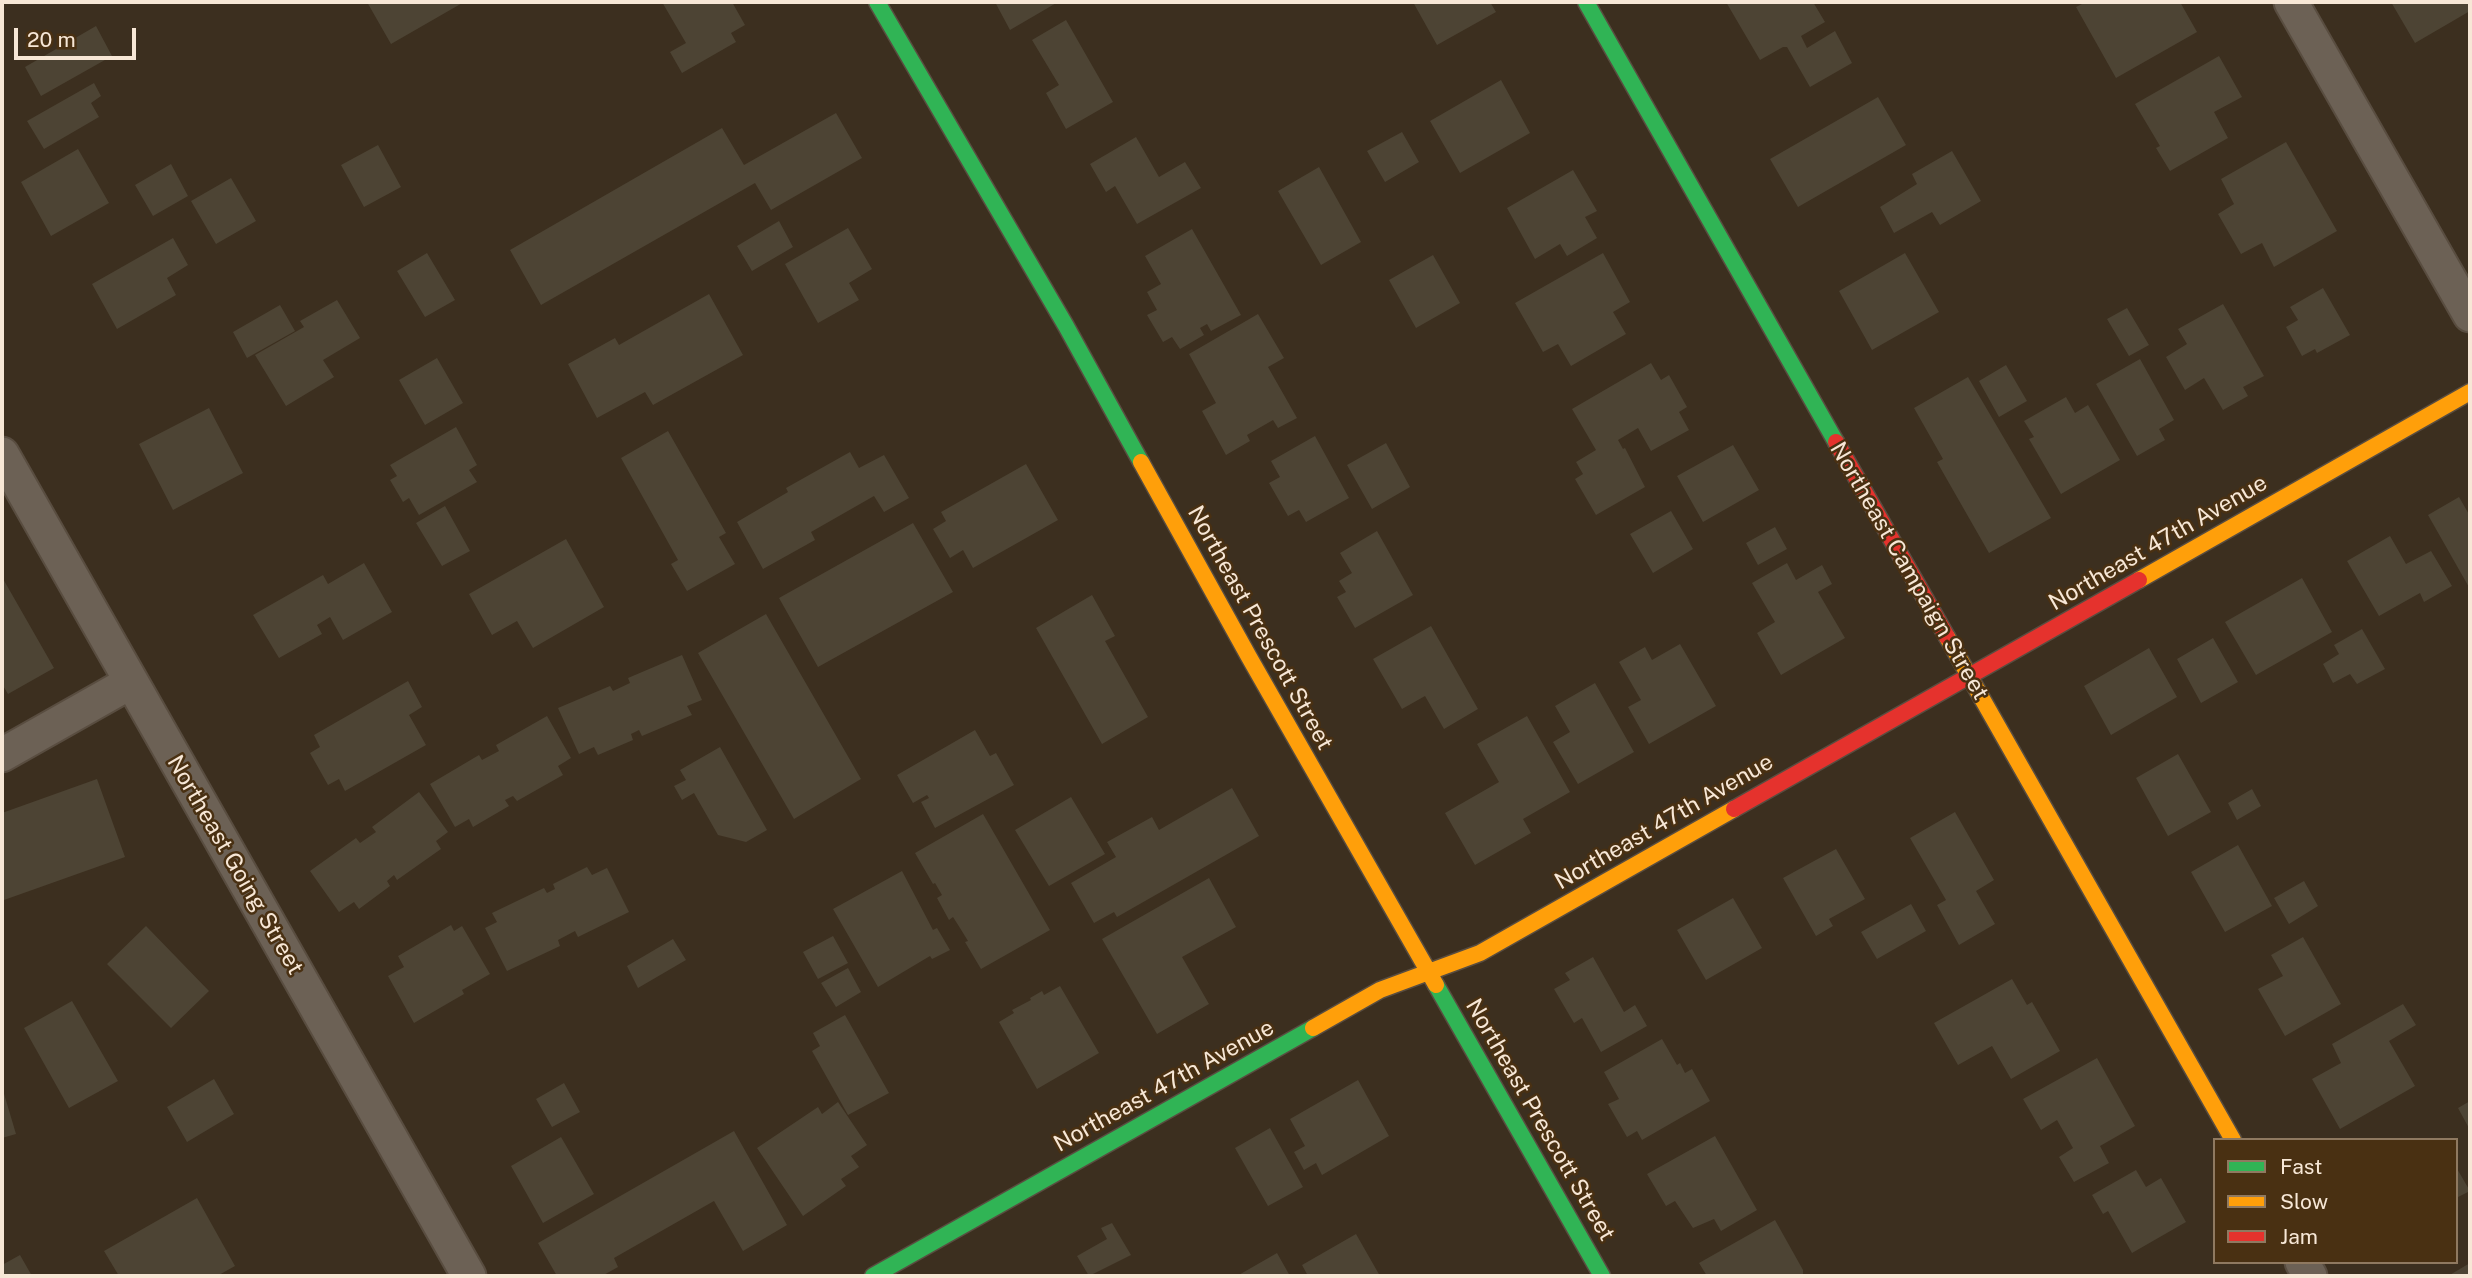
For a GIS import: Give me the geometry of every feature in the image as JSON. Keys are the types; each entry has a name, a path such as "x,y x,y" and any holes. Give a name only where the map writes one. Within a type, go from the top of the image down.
{"street":[{"name":"Northeast Prescott Street","path":"877,2 1066,326 1249,657 1602,1276"},
{"name":"Northeast Campaign Street","path":"1586,2 2232,1138"},
{"path":"2291,2 2470,315"},
{"name":"Northeast 47th Avenue","path":"873,1276 1381,990 1480,953 2470,392"},
{"name":"Northeast Going Street","path":"2,454 469,1276"},
{"path":"2,755 131,682"}],"building":[{"path":"367,2 464,2 391,44"},
{"path":"662,2 732,2 745,25 731,33 736,42 682,73 670,52 686,43"},
{"path":"995,2 1058,2 1010,30"},
{"path":"1413,2 1490,2 1496,12 1437,45"},
{"path":"1726,2 1813,2 1825,22 1801,36 1807,48 1835,31 1852,63 1810,87 1787,47 1760,60"},
{"path":"2086,2 2180,2 2197,32 2116,78 2076,7"},
{"path":"2391,2 2470,2 2470,11 2415,43"},
{"path":"1066,20 1113,102 1066,129 1046,93 1059,85 1032,40"},
{"path":"96,26 112,56 41,96 25,67"},
{"path":"2219,56 2242,97 2214,112 2228,138 2170,171 2156,148 2160,146 2135,104"},
{"path":"1501,80 1530,133 1460,173 1430,121"},
{"path":"94,83 101,96 91,103 99,117 44,149 27,121"},
{"path":"1878,97 1906,145 1798,207 1770,159"},
{"path":"836,113 862,158 771,210 755,183 541,305 510,250 722,128 744,165"},
{"path":"1402,132 1419,162 1385,182 1367,151"},
{"path":"1136,137 1159,177 1185,162 1201,188 1137,224 1115,186 1106,192 1090,164"},
{"path":"2286,142 2337,231 2274,267 2262,243 2241,254 2218,214 2234,204 2221,179"},
{"path":"378,145 401,187 364,207 341,165"},
{"path":"78,149 109,203 51,236 21,182"},
{"path":"1952,151 1981,201 1940,225 1932,212 1894,233 1880,207 1917,184 1912,174"},
{"path":"171,164 188,196 153,216 135,185"},
{"path":"1319,167 1361,242 1321,265 1278,191"},
{"path":"1573,170 1597,211 1585,217 1597,238 1567,256 1560,244 1535,259 1507,208"},
{"path":"231,178 256,221 216,244 191,201"},
{"path":"779,221 793,247 752,271 737,246"},
{"path":"848,228 872,269 849,283 859,300 818,323 785,264"},
{"path":"1192,229 1241,315 1211,331 1207,324 1200,328 1204,335 1180,349 1172,337 1163,342 1147,315 1157,310 1147,292 1161,284 1145,256"},
{"path":"173,238 188,265 167,278 176,295 117,329 92,284"},
{"path":"427,253 455,300 425,317 397,271"},
{"path":"1603,253 1630,302 1613,312 1626,334 1571,366 1558,344 1543,352 1515,303"},
{"path":"1905,253 1939,312 1872,350 1839,291"},
{"path":"1433,255 1460,303 1416,328 1389,280"},
{"path":"2323,288 2350,335 2317,353 2315,349 2302,356 2286,327 2298,320 2290,307"},
{"path":"709,294 743,355 653,405 645,392 597,418 568,364 615,338 619,345"},
{"path":"337,300 360,338 323,360 334,377 286,406 255,355 304,327 300,321"},
{"path":"2223,304 2264,376 2243,387 2248,396 2223,410 2204,378 2185,390 2166,357 2187,344 2178,329"},
{"path":"280,305 295,331 247,358 233,332"},
{"path":"2127,308 2149,345 2129,356 2107,319"},
{"path":"1258,314 1284,358 1268,367 1297,418 1278,428 1273,420 1247,435 1250,441 1226,455 1202,411 1216,403 1189,354"},
{"path":"437,358 463,403 425,425 399,380"},
{"path":"2140,359 2174,420 2159,429 2165,440 2137,456 2096,384"},
{"path":"1651,363 1661,380 1669,375 1687,407 1679,412 1689,430 1651,451 1638,428 1618,440 1645,487 1596,515 1575,479 1583,474 1576,462 1596,450 1572,409"},
{"path":"2006,365 2027,401 1999,417 1979,381"},
{"path":"1968,377 2051,518 1989,553 1937,462 1943,459 1914,408"},
{"path":"2066,397 2075,413 2088,405 2120,460 2061,494 2029,439 2034,437 2024,421"},
{"path":"209,408 243,473 173,510 139,444"},
{"path":"456,427 477,465 469,470 477,482 419,515 409,498 403,502 390,480 397,476 390,465"},
{"path":"668,431 726,533 719,537 735,564 687,591 671,564 678,560 621,458"},
{"path":"1315,436 1349,498 1306,522 1299,510 1288,516 1269,483 1280,477 1271,461"},
{"path":"1386,443 1410,487 1372,509 1347,465"},
{"path":"1733,445 1759,490 1703,522 1677,476"},
{"path":"850,452 859,468 884,455 909,498 884,512 874,496 811,532 815,540 763,569 737,522 788,492 786,488"},
{"path":"1026,464 1058,520 973,568 963,550 950,558 933,529 946,521 941,512"},
{"path":"2459,497 2470,516 2470,589 2428,515"},
{"path":"445,506 470,551 442,566 416,523"},
{"path":"1671,511 1693,549 1653,573 1630,534"},
{"path":"913,523 953,592 818,667 779,598"},
{"path":"1775,527 1787,549 1758,565 1746,543"},
{"path":"1377,531 1413,595 1355,628 1337,597 1346,592 1339,581 1352,573 1340,553"},
{"path":"2390,536 2406,564 2431,551 2452,586 2424,602 2420,593 2379,616 2347,561"},
{"path":"566,539 604,607 533,648 517,621 492,635 469,594"},
{"path":"364,563 392,612 343,640 330,617 317,625 322,634 279,658 253,615 323,575 328,584"},
{"path":"1787,563 1796,580 1822,565 1832,584 1818,592 1845,638 1781,675 1757,633 1775,622 1752,583"},
{"path":"2,577 54,668 8,694 2,684"},
{"path":"2302,578 2332,632 2256,675 2225,622"},
{"path":"1092,595 1115,636 1105,641 1148,717 1102,744 1036,628"},
{"path":"766,614 861,779 794,819 698,653"},
{"path":"1431,626 1478,709 1444,729 1425,696 1402,709 1373,659"},
{"path":"2362,629 2385,669 2357,684 2350,674 2333,683 2323,664 2339,654 2334,645"},
{"path":"2213,638 2238,682 2201,703 2177,659"},
{"path":"1680,644 1716,706 1649,744 1628,707 1641,700 1619,662 1645,647 1652,660"},
{"path":"2149,648 2177,697 2111,735 2084,686"},
{"path":"682,655 702,700 687,706 692,715 642,736 639,730 631,734 633,740 598,755 594,747 579,754 558,708 610,686 613,691 630,683 628,678"},
{"path":"408,681 422,707 409,715 426,745 345,791 339,779 328,785 310,753 320,747 314,735"},
{"path":"1595,683 1634,752 1578,784 1553,742 1570,732 1555,706"},
{"path":"547,716 571,758 558,766 563,775 517,801 513,796 505,800 509,806 473,827 469,819 455,827 430,784 479,755 482,760 499,751 496,745"},
{"path":"1527,716 1570,792 1523,819 1531,833 1475,865 1445,813 1499,782 1477,744"},
{"path":"975,730 990,756 996,753 1014,785 935,828 921,802 929,798 927,795 913,803 897,775"},
{"path":"720,747 767,830 746,842 718,835 694,793 682,800 674,786 686,780 680,770"},
{"path":"2178,754 2211,812 2168,836 2136,778"},
{"path":"97,779 125,857 4,900 2,813"},
{"path":"1232,788 1259,836 1117,917 1114,912 1094,923 1071,883 1116,857 1107,842 1152,817 1159,830"},
{"path":"2252,789 2261,806 2237,820 2228,803"},
{"path":"419,792 448,832 436,841 441,849 397,880 394,875 387,881 390,886 359,909 354,902 339,912 310,871 356,838 360,843 376,832 372,827"},
{"path":"1071,797 1105,854 1049,886 1015,830"},
{"path":"1955,812 1994,880 1976,891 1995,924 1959,945 1937,905 1946,900 1910,838"},
{"path":"983,814 1050,930 981,969 953,917 949,920 937,898 942,895 915,853"},
{"path":"2238,845 2272,906 2225,932 2191,872"},
{"path":"1836,849 1865,899 1829,919 1833,926 1816,936 1783,878"},
{"path":"587,867 592,875 607,868 629,912 578,937 575,931 558,940 560,946 507,971 485,928 497,922 492,913 544,888 547,893 555,889 553,884"},
{"path":"902,871 933,930 937,928 950,950 932,959 930,956 878,987 833,909"},
{"path":"1209,878 1236,927 1182,957 1209,1004 1157,1034 1102,939"},
{"path":"2304,881 2318,906 2289,924 2274,898"},
{"path":"1733,898 1762,948 1706,980 1677,930"},
{"path":"1911,904 1926,931 1877,959 1861,932"},
{"path":"451,925 454,931 462,926 490,974 462,990 464,994 414,1023 388,976 404,967 398,956"},
{"path":"146,926 209,991 171,1028 107,964"},
{"path":"833,936 848,963 818,979 803,952"},
{"path":"2303,937 2341,1004 2285,1036 2258,989 2283,976 2271,955"},
{"path":"673,939 686,960 638,988 627,966"},
{"path":"1593,957 1624,1012 1635,1005 1647,1026 1601,1052 1582,1018 1574,1023 1554,989 1570,980 1565,973"},
{"path":"848,968 861,992 836,1007 821,983"},
{"path":"2012,979 2027,1005 2032,1002 2060,1051 2011,1079 1992,1046 1958,1065 1934,1023"},
{"path":"1060,986 1099,1053 1037,1089 999,1022 1014,1013 1012,1010 1031,1000 1030,998 1042,991 1044,995"},
{"path":"72,1001 118,1081 69,1108 24,1028"},
{"path":"2403,1004 2416,1025 2389,1041 2415,1086 2340,1129 2312,1079 2341,1063 2332,1044"},
{"path":"845,1015 889,1093 848,1115 812,1051 820,1046 813,1033"},
{"path":"1662,1039 1677,1065 1680,1063 1685,1073 1692,1069 1710,1101 1642,1140 1637,1131 1627,1137 1608,1104 1619,1099 1604,1072"},
{"path":"2097,1058 2135,1126 2100,1146 2109,1163 2074,1182 2059,1157 2073,1148 2057,1120 2041,1130 2023,1099"},
{"path":"214,1079 234,1114 187,1142 167,1107"},
{"path":"1358,1080 1389,1136 1322,1175 1316,1163 1304,1170 1294,1152 1305,1146 1290,1119"},
{"path":"564,1083 580,1112 552,1127 536,1099"},
{"path":"2,1087 16,1134 2,1138"},
{"path":"2470,1101 2470,1130 2458,1108"},
{"path":"838,1102 867,1145 851,1156 859,1167 841,1179 846,1186 803,1216 757,1148 818,1107 822,1114"},
{"path":"1270,1128 1303,1187 1268,1206 1235,1148"},
{"path":"734,1131 787,1225 743,1251 714,1201 614,1258 618,1267 602,1276 557,1276 538,1243"},
{"path":"1715,1136 1757,1210 1721,1231 1714,1219 1693,1228 1675,1201 1666,1206 1647,1174"},
{"path":"561,1137 594,1194 543,1223 511,1166"},
{"path":"2136,1170 2146,1187 2161,1178 2186,1222 2132,1253 2108,1211 2103,1214 2092,1195"},
{"path":"2458,1170 2470,1191 2458,1197"},
{"path":"197,1198 235,1266 217,1276 119,1276 104,1251"},
{"path":"1775,1220 1803,1270 1803,1276 1707,1276 1699,1263"},
{"path":"1112,1223 1131,1255 1089,1276 1077,1256 1107,1239 1101,1228"},
{"path":"1356,1234 1380,1276 1308,1276 1302,1265"},
{"path":"1277,1253 1290,1276 1237,1276"},
{"path":"20,1255 32,1276 2,1276 2,1265"},
{"path":"2470,1263 2470,1276 2448,1276"}],"traffic: fast":[{"path":"877,2 1066,326 1141,462"},
{"path":"1586,2 1836,442"},
{"path":"1436,985 1602,1276"},
{"path":"873,1276 1313,1028"}],"traffic: slow":[{"path":"2139,580 2470,392"},
{"path":"1141,462 1436,985"},
{"path":"1947,637 2232,1138"},
{"path":"1313,1028 1380,990 1480,953 1734,809"}],"traffic: jam":[{"path":"1836,442 1947,637"},
{"path":"1734,809 2139,580"}]}
